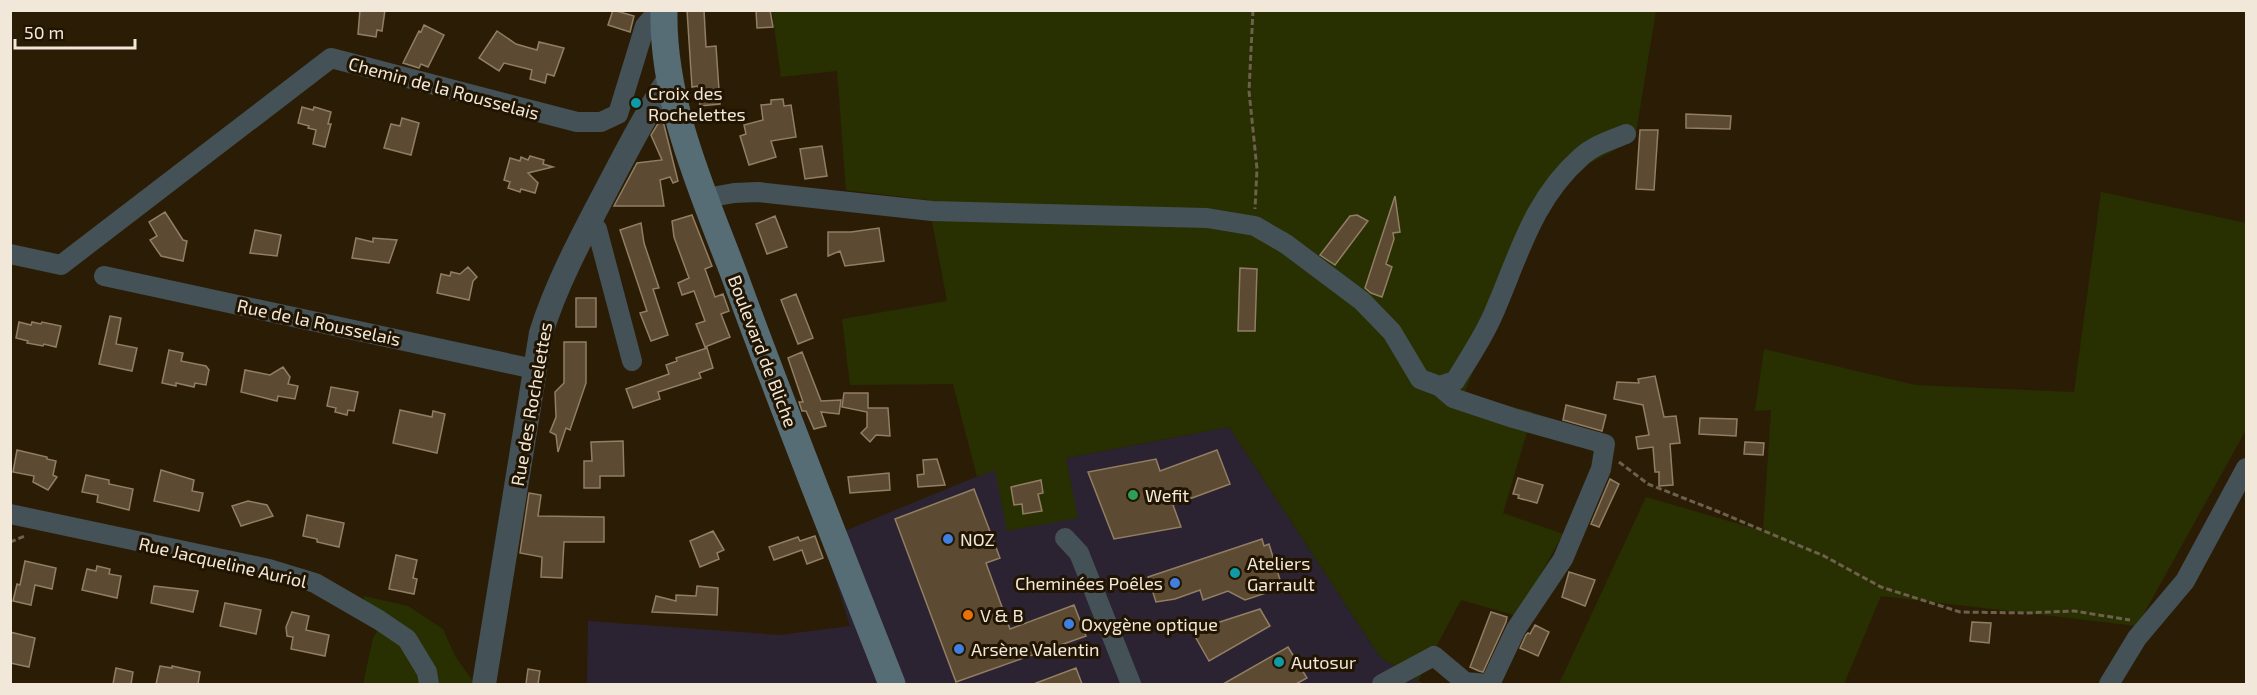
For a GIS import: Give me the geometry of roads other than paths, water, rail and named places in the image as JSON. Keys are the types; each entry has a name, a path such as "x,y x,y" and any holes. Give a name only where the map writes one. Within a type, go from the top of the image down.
{"main road":[{"name":"Boulevard de Bliche","path":"664,10 669,79 682,127 706,198 771,376 892,684"}],"street":[{"name":"Chemin de la Rousselais","path":"10,254 61,266 331,58 577,122 601,122 618,114 645,26 659,10"},
{"name":"Rue des Rochelettes","path":"484,684 541,333 550,304 590,222 644,119 669,79"},
{"path":"1439,386 1455,381 1472,354 1492,318 1524,236 1543,201 1581,156 1599,145 1626,134"},
{"path":"706,198 758,192 932,211 1207,218 1255,226 1286,244 1362,301 1392,332 1420,379 1439,386 1453,398 1605,444 1601,469 1563,559 1516,629 1489,684 1466,682 1434,656 1382,684"},
{"path":"590,222 597,229 632,361"},
{"name":"Rue de la Rousselais","path":"104,276 534,369"},
{"path":"2109,684 2137,638 2185,581 2247,468"},
{"name":"Rue Jacqueline Auriol","path":"11,517 269,569 315,583 407,639 426,672 429,684"},
{"path":"1065,538 1079,553 1131,684"}],"place":[{"name":"Croix des Rochelettes","path":"636,103"},
{"name":"Wefit","path":"1133,495"},
{"name":"NOZ","path":"948,539"},
{"name":"Ateliers Garrault","path":"1235,573"},
{"name":"Cheminées Poêles","path":"1175,583"},
{"name":"V & B","path":"968,615"},
{"name":"Oxygène optique","path":"1069,624"},
{"name":"Arsène Valentin","path":"959,649"},
{"name":"Autosur","path":"1279,662"}]}
